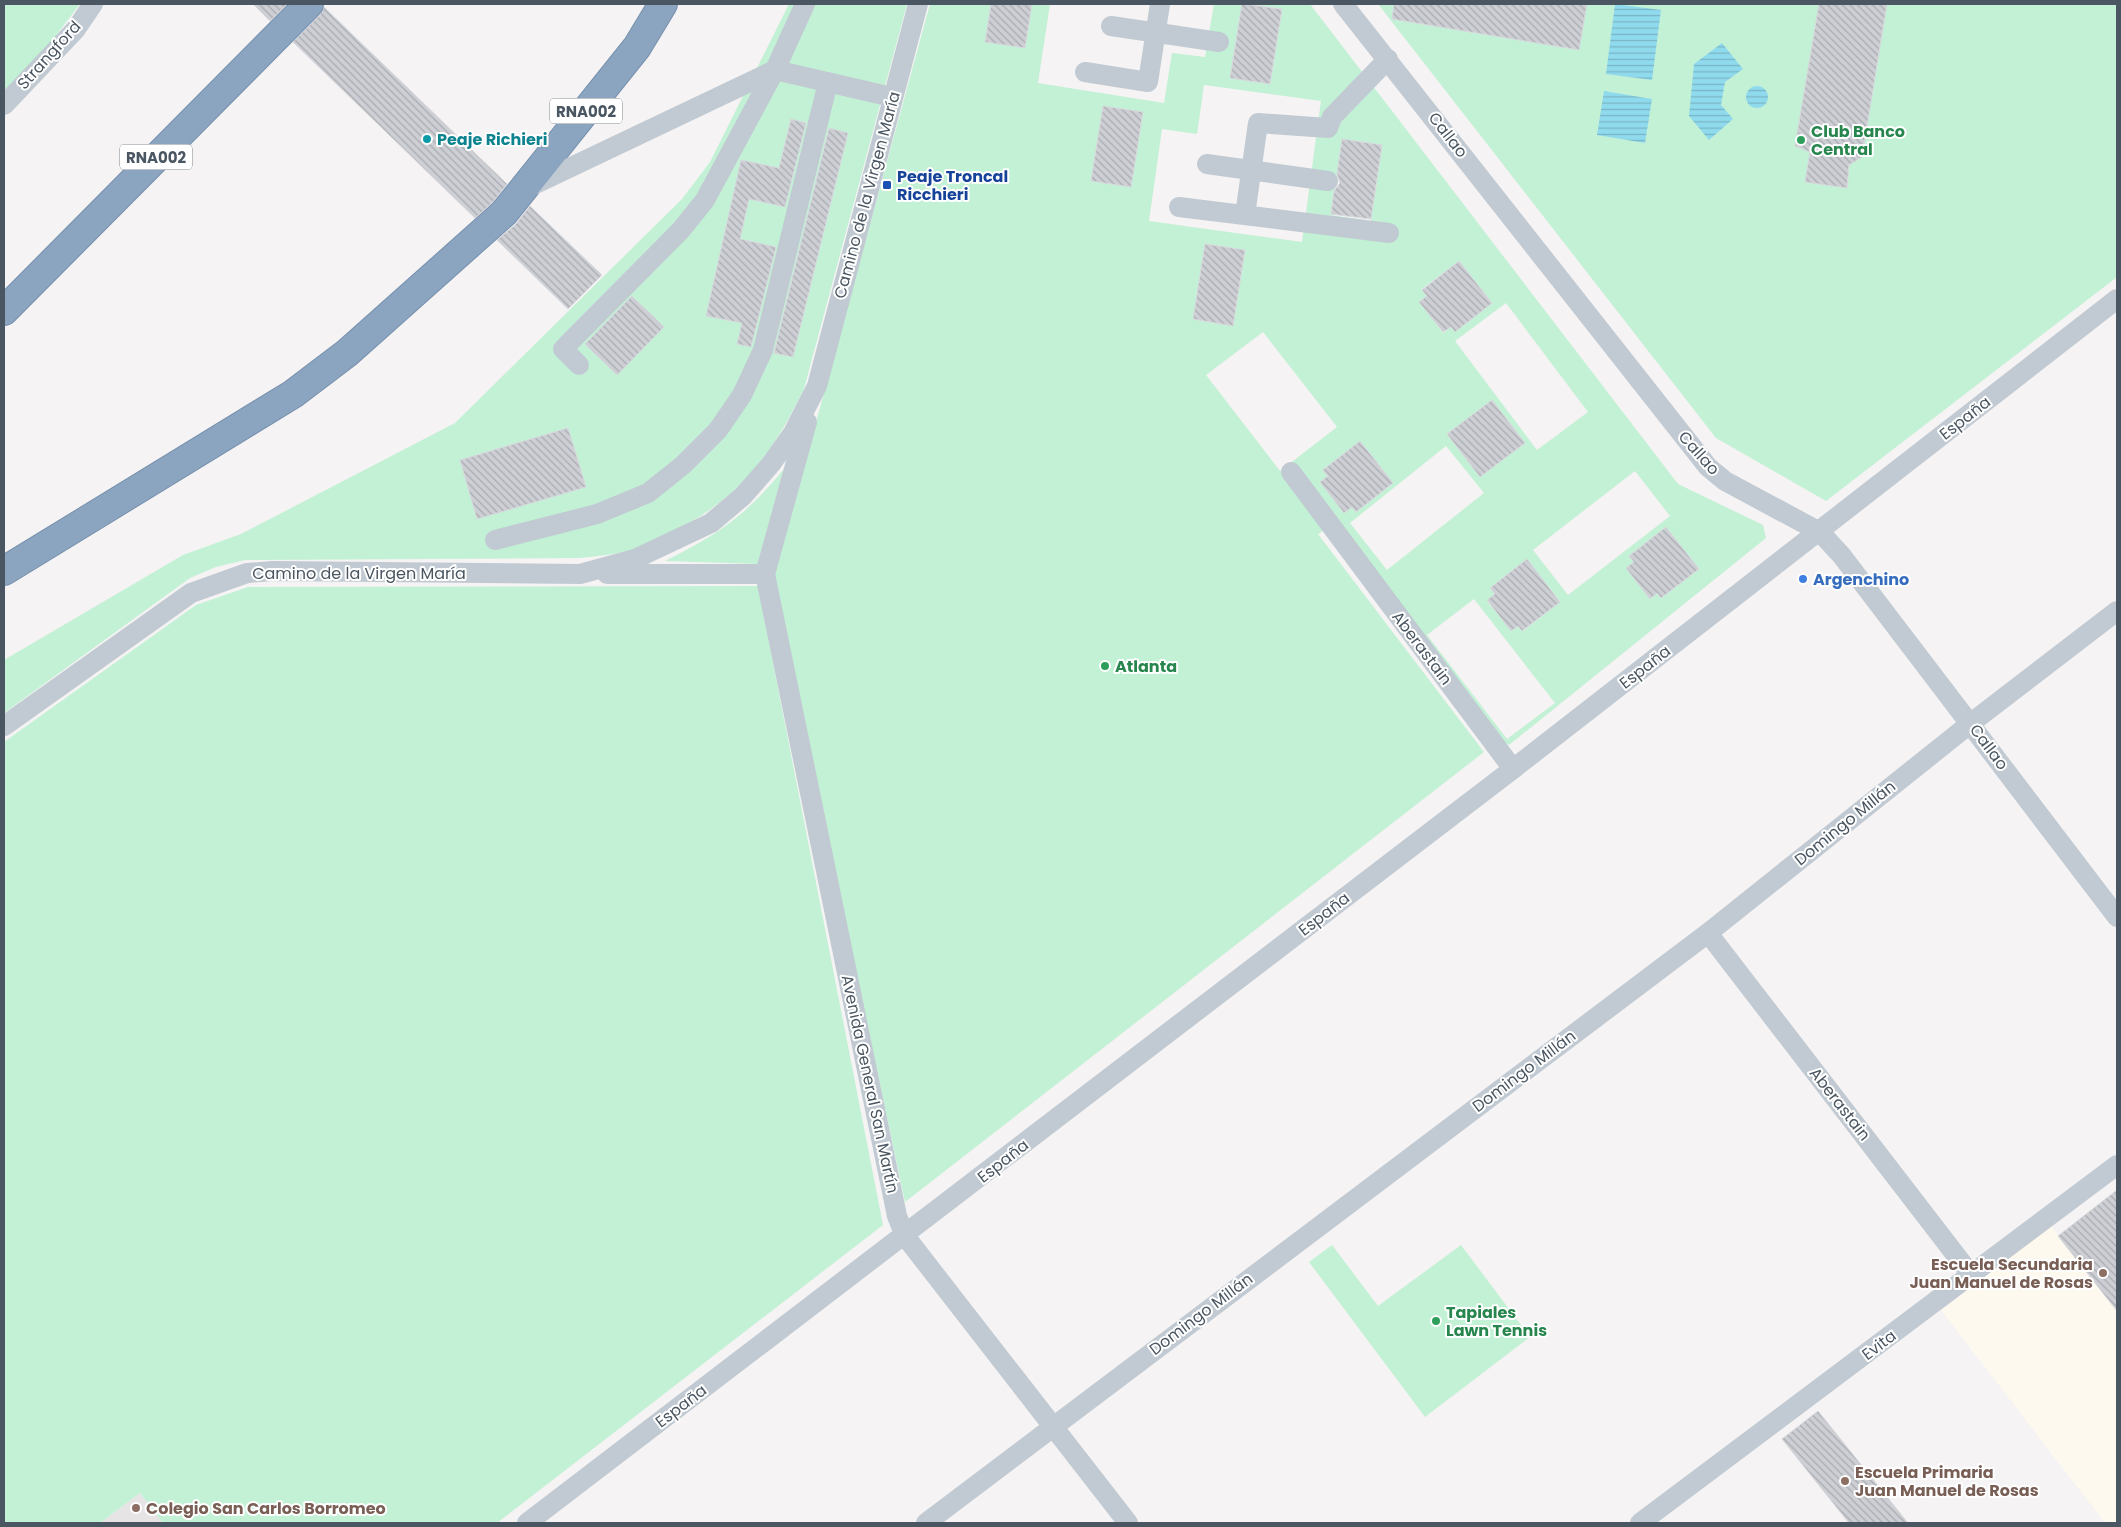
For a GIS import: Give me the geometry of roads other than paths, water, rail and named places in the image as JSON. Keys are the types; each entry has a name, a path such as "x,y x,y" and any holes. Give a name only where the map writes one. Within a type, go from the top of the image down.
{"highway":[{"name":"RNA002","path":"4,311 309,4"},
{"name":"RNA002","path":"4,571 293,394 347,353 504,213 637,47 663,4"}],"street":[{"name":"Strangford","path":"4,105 76,29 93,4"},
{"path":"579,365 563,349 681,230 705,200 775,70 805,4"},
{"name":"Camino de la Virgen María","path":"4,726 191,594 246,573 273,571 765,574 918,4"},
{"path":"1085,72 1148,82 1160,4"},
{"name":"Callao","path":"1343,4 1708,467 1725,480 1820,532 1842,556 1971,722 2117,918"},
{"path":"1111,26 1219,42"},
{"path":"1244,215 1258,123 1328,128 1332,117 1388,59"},
{"path":"525,188 775,70 892,97"},
{"path":"495,540 597,514 648,493 683,465 718,430 742,395 763,350 828,82"},
{"path":"1207,164 1328,180"},
{"path":"1179,207 1389,233"},
{"name":"España","path":"527,1523 905,1236 1513,769 2117,299"},
{"name":"Camino de la Virgen María","path":"580,574 635,559 711,523 743,496 771,464 793,433 817,386"},
{"name":"Aberastain","path":"1291,472 1513,769"},
{"name":"Avenida General San Martín","path":"765,574 897,1216 905,1236 1128,1523"},
{"name":"Domingo Millán","path":"926,1523 1708,933 1971,722 2117,611"},
{"name":"Aberastain","path":"1708,933 1972,1276"},
{"name":"Evita","path":"1640,1523 1972,1276 2117,1165"}],"water":[{"path":"1615,4 1661,10 1652,80 1606,74"},
{"path":"1722,43 1743,69 1725,82 1721,105 1733,119 1709,140 1689,116 1694,64"},
{"path":"1757,86 1765,89 1768,97 1765,105 1757,108 1749,105 1746,97 1749,89"},
{"path":"1604,91 1652,99 1645,143 1597,135"}],"place":[{"name":"Peaje Richieri","path":"427,139"},
{"name":"Club Banco Central","path":"1801,140"},
{"name":"Peaje Troncal Ricchieri","path":"887,185"},
{"name":"Argenchino","path":"1803,579"},
{"name":"Atlanta","path":"1105,666"},
{"name":"Escuela Secundaria Juan Manuel de Rosas","path":"2103,1273"},
{"name":"Tapiales Lawn Tennis","path":"1436,1321"},
{"name":"Escuela Primaria Juan Manuel de Rosas","path":"1845,1481"},
{"name":"Colegio San Carlos Borromeo","path":"136,1508"}]}
